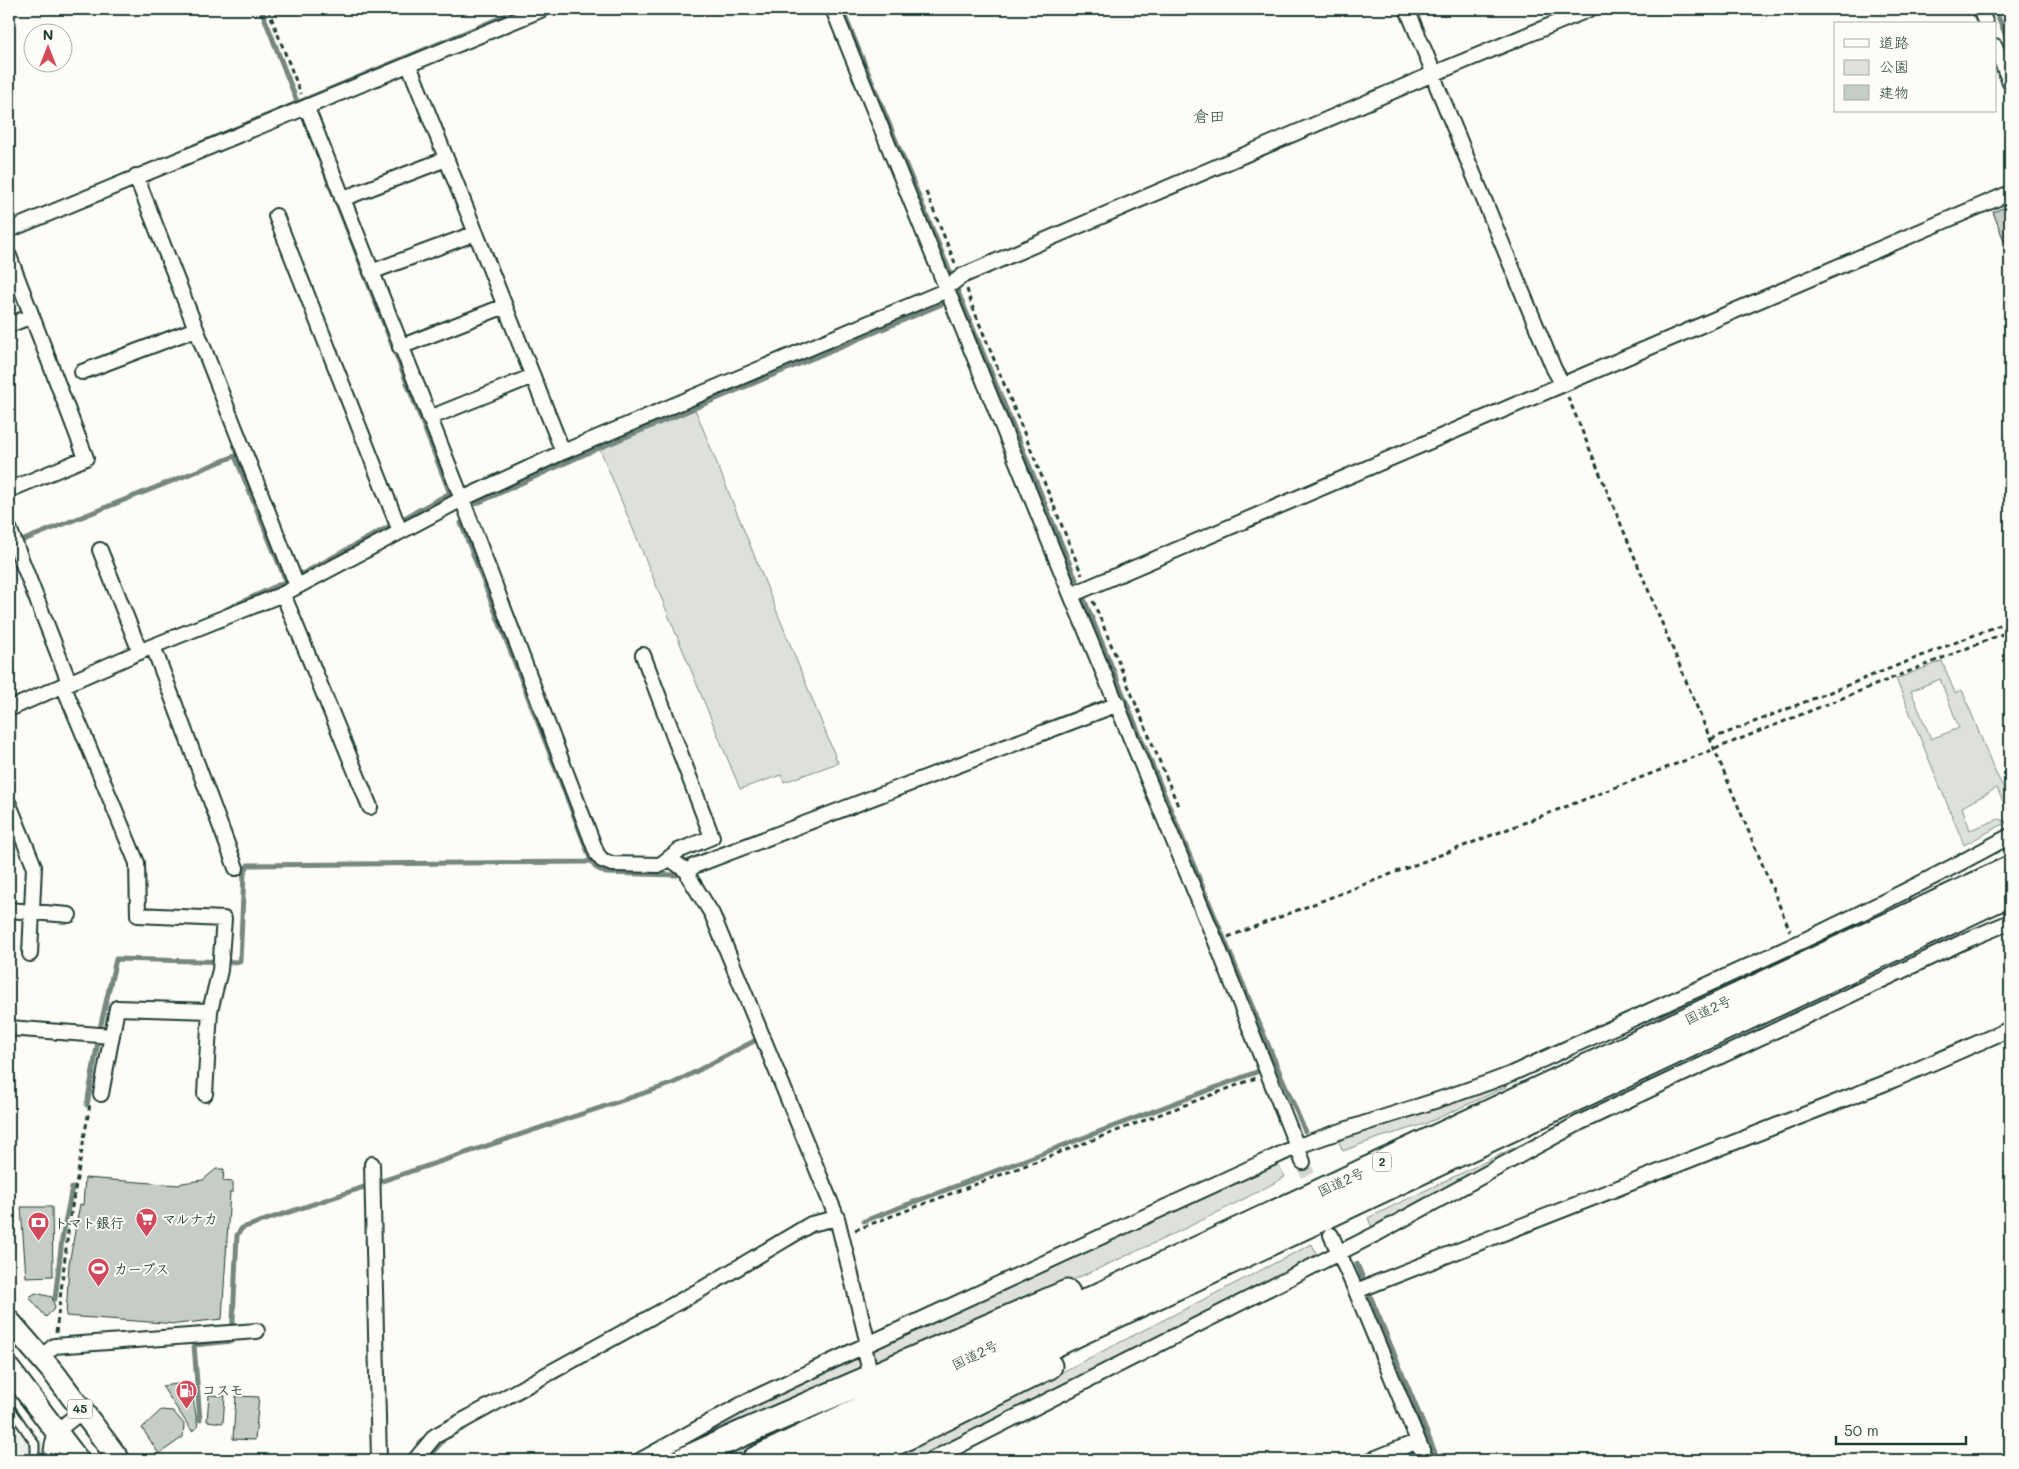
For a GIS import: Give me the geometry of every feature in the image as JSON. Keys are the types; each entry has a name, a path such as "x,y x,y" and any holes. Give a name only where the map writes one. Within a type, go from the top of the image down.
{"highway":[{"name":"国道2号","path":"755,1460 1147,1273 2010,868"},
{"name":"国道2号","path":"808,1460 2010,894"},
{"path":"860,1460 1110,1336 1387,1188"},
{"path":"684,1460 1101,1278 1147,1273"}],"main road":[{"name":"45","path":"9,1321 48,1352 82,1410 119,1460"},
{"name":"45","path":"14,1381 78,1460"}],"street":[{"path":"9,230 305,103 409,65 542,9"},
{"path":"833,9 954,281 1080,591 1118,704 1269,1073 1303,1162"},
{"path":"1407,9 1554,369 1562,383"},
{"path":"9,708 146,649 283,594 295,581 398,525 462,499 563,452 940,293 954,281 1433,74 1590,9"},
{"path":"1980,9 1985,22"},
{"path":"1996,48 2010,82"},
{"path":"409,65 563,452"},
{"path":"305,103 428,418 462,499 597,854 602,860 612,864 694,866 1118,704"},
{"path":"342,199 446,159"},
{"path":"136,176 295,581"},
{"path":"1080,591 2010,192"},
{"path":"276,216 398,525"},
{"path":"371,272 476,233"},
{"path":"9,256 86,458 9,490"},
{"path":"400,347 505,306"},
{"path":"9,325 32,316"},
{"path":"82,372 196,329"},
{"path":"428,418 533,376"},
{"path":"9,528 66,684 137,863 138,915 224,918 221,961 210,1011 204,1094"},
{"path":"100,550 146,649 236,868"},
{"path":"283,594 370,807"},
{"path":"643,655 712,837 678,852 680,867 689,877 712,914 837,1218 870,1368"},
{"path":"9,804 34,866 30,954"},
{"path":"641,1460 748,1401 866,1344 1296,1147 1351,1127 1484,1085 1511,1074 1795,944 1962,863 2010,836"},
{"path":"9,910 69,915"},
{"path":"931,1460 1339,1253 1579,1123 1958,944 2010,922"},
{"path":"101,1094 104,1035 117,1008 210,1011"},
{"path":"9,1028 104,1035"},
{"path":"1362,1289 1893,1080 2010,1029"},
{"path":"372,1164 379,1460"},
{"path":"415,1460 436,1436 702,1289 811,1224 837,1218"},
{"path":"1331,1235 1339,1253 1362,1289 1426,1460"},
{"path":"48,1352 257,1331"},
{"path":"51,1460 52,1441 56,1432 82,1410"},
{"path":"1372,1460 1418,1441"}],"lane":[{"path":"9,1406 35,1444 35,1460"}],"path":[{"path":"268,9 305,103"},
{"path":"2002,9 2010,30"},
{"path":"954,281 1080,591 1182,817"},
{"path":"1562,383 1795,944"},
{"path":"1711,739 2010,621"},
{"path":"1228,927 1230,936 1715,749 2010,631"},
{"path":"842,1234 1269,1073"},
{"path":"48,1352 90,1103 101,1094"},
{"path":"1999,1460 2007,1456"}],"shaded area":[{"path":"9,1397 57,1460 9,1460"}],"green space":[{"path":"695,409 838,763 784,782 781,775 740,789 600,449"},
{"path":"1942,661 1955,693 1962,690 1995,772 2010,799 2010,812 2005,806 1997,788 1962,807 1970,830 1999,819 2007,822 1964,845 1896,679","holes":["1940,679 1959,728 1931,739 1911,691"]},
{"path":"1507,1084 1506,1087 1425,1124 1343,1151 1337,1138"},
{"path":"1526,1142 1530,1143 1372,1228 1368,1218"},
{"path":"1277,1162 1285,1177 1235,1204 1082,1276 874,1365 872,1355 874,1347 1115,1239"},
{"path":"1312,1244 1318,1257 1010,1415 914,1460 900,1460 898,1456"},
{"path":"855,1360 860,1360 867,1372 678,1453 679,1448 742,1412"},
{"path":"915,1370 725,1460 711,1460"}],"building":[{"path":"2010,205 2010,238 2004,241 1993,212"},
{"path":"216,1169 224,1169 223,1181 233,1182 233,1192 230,1192 222,1319 177,1324 66,1316 69,1264 80,1204 83,1205 85,1178 179,1185 203,1180"},
{"name":"トマト銀行","path":"21,1207 52,1207 53,1276 26,1277"},
{"path":"36,1293 52,1297 55,1308 46,1317 29,1297"},
{"name":"コスモ","path":"184,1383 192,1392 198,1427 192,1431 162,1386"},
{"path":"209,1395 225,1396 223,1423 207,1421"},
{"path":"236,1396 259,1397 255,1440 233,1439"},
{"path":"161,1410 173,1411 184,1424 183,1437 159,1454 142,1428"}],"waterway":[{"path":"261,9 298,104"},
{"path":"194,146 521,9"},
{"path":"842,9 1150,760 1305,1131"},
{"path":"1995,9 2010,46"},
{"path":"312,139 451,496"},
{"path":"471,506 585,454 942,304"},
{"path":"16,543 235,456 286,581"},
{"path":"227,609 306,572 450,493"},
{"path":"461,523 595,867 606,873 677,875 686,862 694,859"},
{"path":"1043,725 1109,700"},
{"path":"87,1105 101,1024 116,959 240,961 244,873 248,865 586,862 591,860"},
{"path":"200,1420 194,1345 232,1341 237,1235 242,1228 674,1083 758,1039"},
{"path":"864,1221 1259,1071"},
{"path":"55,1299 62,1239 72,1188"},
{"path":"790,1244 824,1227 835,1230"},
{"path":"713,1290 770,1256"},
{"path":"1357,1264 1438,1460"},
{"path":"426,1460 445,1438 450,1436"},
{"path":"1354,1460 1370,1454"}],"tunnel":[{"path":"1303,1162 1317,1199"}],"place":[{"name":"マルナカ","path":"146,1238"},
{"name":"トマト銀行","path":"38,1242"},
{"name":"カーブス","path":"98,1288"},
{"name":"コスモ","path":"186,1409"}],"district":[{"name":"倉田","path":"1209,116"}]}
